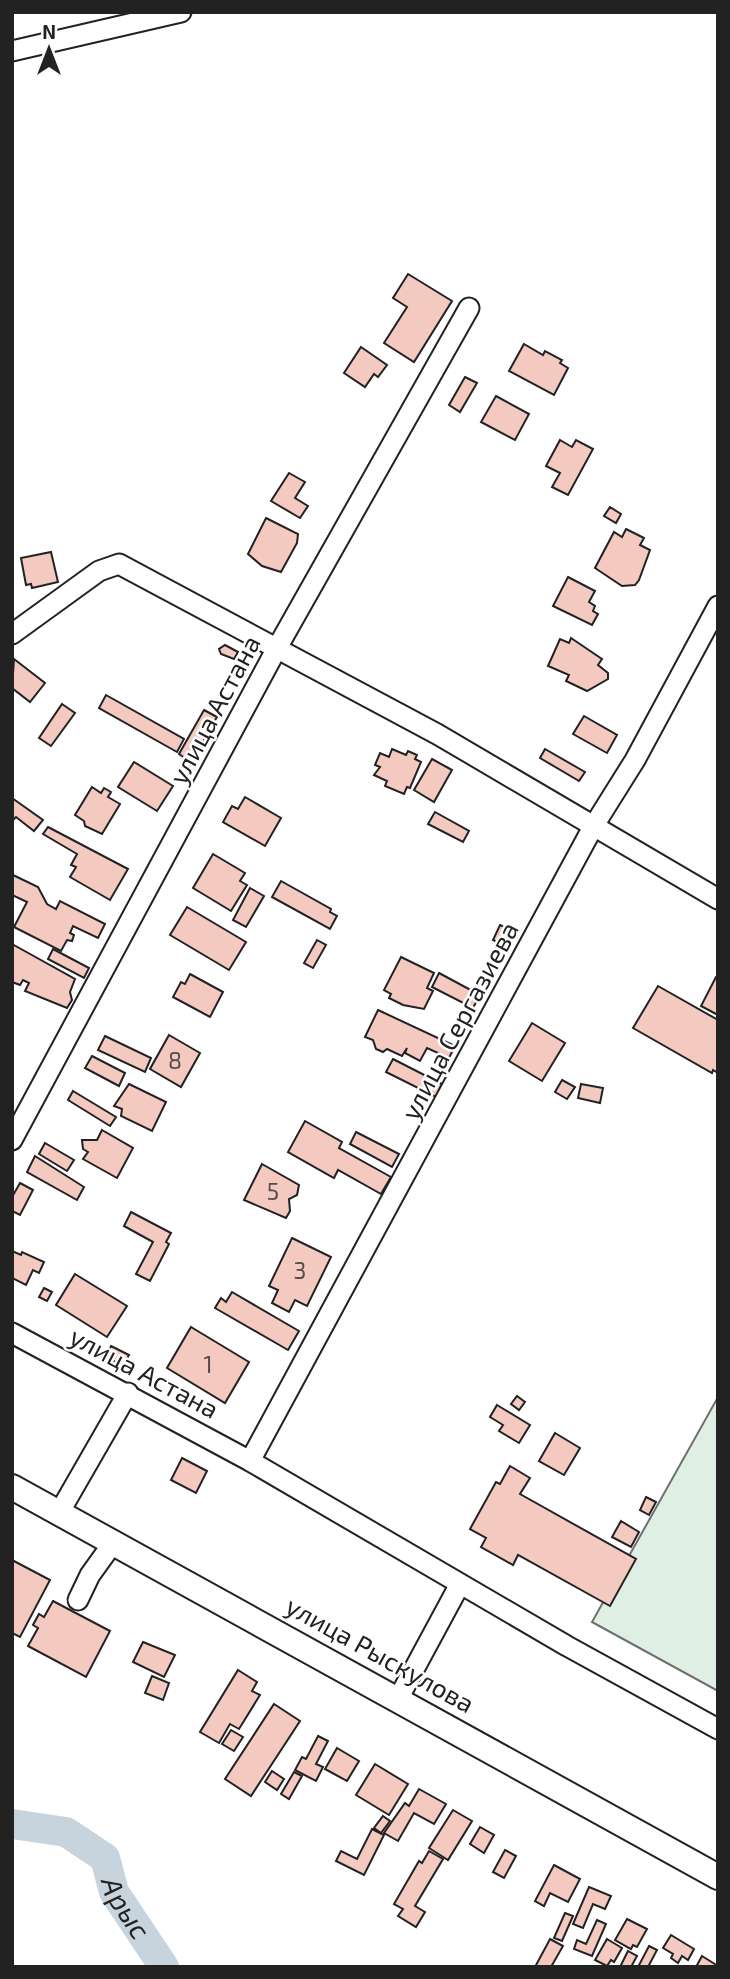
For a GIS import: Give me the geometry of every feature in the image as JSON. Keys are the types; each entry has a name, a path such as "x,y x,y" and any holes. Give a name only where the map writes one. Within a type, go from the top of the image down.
{"main road":[{"name":"улица Рыскулова","path":"12,1488 718,1877"}],"street":[{"path":"12,51 181,12"},
{"name":"улица Астана","path":"12,1140 278,648 469,308"},
{"path":"12,634 99,571 119,564 526,784 593,827 718,899"},
{"name":"улица Сергазиева","path":"250,1461 593,827 635,760 718,606"},
{"name":"улица Астана","path":"12,1333 128,1393 250,1461 460,1584 718,1729"},
{"path":"59,1513 128,1393"},
{"path":"78,1600 90,1575 113,1543"},
{"path":"398,1699 460,1584"}],"green space":[{"path":"718,1397 718,1691 592,1622"}],"building":[{"path":"408,274 452,301 414,362 384,343 407,307 393,298"},
{"path":"524,344 543,355 545,351 562,360 560,363 568,368 554,395 509,371"},
{"path":"361,347 387,365 378,377 374,374 365,387 344,373"},
{"path":"465,377 477,383 460,412 449,405"},
{"path":"496,396 529,414 515,440 481,422"},
{"path":"560,440 572,447 576,440 593,449 568,495 552,487 560,473 546,466"},
{"path":"289,473 305,482 295,498 308,506 300,518 271,501"},
{"path":"610,507 621,514 616,523 604,516"},
{"path":"266,518 298,534 297,543 281,572 262,566 248,554"},
{"path":"626,529 644,538 640,545 650,550 639,580 635,585 622,586 595,568 614,532 622,537"},
{"path":"51,552 58,582 32,588 31,584 26,585 21,558"},
{"path":"568,577 595,591 589,602 595,606 593,611 598,614 592,625 553,606"},
{"path":"571,638 602,659 598,665 608,673 608,679 587,691 566,681 569,675 548,666 560,639 569,643"},
{"path":"225,645 238,652 234,659 221,654 219,649"},
{"path":"14,659 45,683 30,702 12,688"},
{"path":"106,695 184,739 177,752 99,708"},
{"path":"62,704 75,713 51,746 39,738"},
{"path":"204,710 217,717 191,762 179,754"},
{"path":"584,716 617,735 607,753 573,734"},
{"path":"392,749 406,755 408,751 417,755 415,759 421,762 410,788 407,787 404,794 385,786 387,781 374,775 380,767 375,765 380,753 389,757"},
{"path":"545,749 585,772 579,781 540,758"},
{"path":"432,759 452,770 434,802 414,790"},
{"path":"134,762 173,786 157,811 118,787"},
{"path":"92,787 101,793 104,788 111,792 108,797 120,804 102,834 85,826 84,821 75,815"},
{"path":"245,797 281,818 265,846 223,822 232,806 238,809"},
{"path":"12,798 43,820 34,831 16,817 12,821"},
{"path":"435,812 469,831 463,842 428,824"},
{"path":"48,827 128,869 110,900 70,877 76,867 71,865 77,854 43,834"},
{"path":"213,854 245,873 240,881 247,885 231,911 193,888"},
{"path":"13,875 38,887 47,904 56,909 60,901 105,924 98,938 73,926 70,933 74,935 72,941 67,940 61,951 14,927 27,902 12,895"},
{"path":"281,881 331,909 330,912 337,916 330,929 272,897"},
{"path":"250,888 264,896 246,927 233,920"},
{"path":"187,907 246,942 229,970 170,935"},
{"path":"500,925 512,931 505,946 493,940"},
{"path":"317,940 326,945 313,968 304,963"},
{"path":"12,944 75,979 70,992 72,1000 67,1008 25,991 29,983 23,980 20,985 12,982"},
{"path":"53,949 89,968 84,978 48,959"},
{"path":"401,957 434,973 427,988 433,991 424,1009 403,1005 389,998 391,994 384,990"},
{"path":"439,973 480,995 473,1008 432,987"},
{"path":"190,974 223,992 210,1017 173,997 181,982 185,984"},
{"path":"718,977 718,1015 701,1006"},
{"path":"658,986 718,1020 718,1073 713,1070 712,1073 633,1028"},
{"path":"378,1010 455,1046 449,1058 427,1048 420,1061 405,1053 407,1048 402,1056 387,1049 383,1052 376,1049 373,1040 365,1037"},
{"path":"532,1023 565,1043 542,1081 509,1061"},
{"path":"169,1035 200,1053 181,1087 150,1069"},
{"path":"105,1036 151,1058 145,1072 98,1050"},
{"path":"92,1056 125,1073 119,1086 85,1068"},
{"path":"393,1059 442,1084 436,1097 386,1072"},
{"path":"562,1080 575,1087 567,1099 555,1092"},
{"path":"129,1084 166,1102 152,1131 121,1116 122,1109 114,1106"},
{"path":"581,1084 603,1088 600,1103 578,1098"},
{"path":"73,1091 116,1117 110,1126 68,1100"},
{"path":"305,1121 342,1142 339,1148 391,1177 381,1194 338,1170 334,1178 288,1152"},
{"path":"102,1130 133,1148 117,1178 83,1159 88,1152 83,1149 82,1140 97,1140"},
{"path":"356,1132 399,1154 392,1167 350,1144"},
{"path":"45,1143 74,1160 67,1171 39,1154"},
{"path":"35,1156 84,1187 77,1200 27,1172"},
{"path":"262,1164 299,1185 297,1195 289,1199 290,1211 286,1218 244,1200"},
{"path":"20,1183 33,1190 20,1215 12,1211 12,1197"},
{"path":"131,1212 171,1233 166,1242 169,1244 150,1281 136,1274 153,1242 124,1226"},
{"path":"292,1238 331,1257 307,1306 295,1300 289,1312 272,1303 278,1290 269,1286"},
{"path":"12,1251 21,1255 22,1252 44,1262 39,1273 33,1270 26,1285 12,1278"},
{"path":"75,1274 127,1306 107,1337 56,1305"},
{"path":"44,1288 52,1292 47,1301 39,1297"},
{"path":"232,1292 299,1331 288,1350 215,1308 221,1298 226,1302"},
{"path":"191,1327 249,1362 225,1403 167,1368"},
{"path":"111,1346 129,1355 123,1366 106,1357"},
{"path":"517,1396 525,1402 519,1410 511,1404"},
{"path":"497,1405 530,1425 519,1443 499,1431 503,1425 490,1417"},
{"path":"555,1433 580,1448 564,1475 539,1461"},
{"path":"182,1458 207,1471 196,1493 171,1480"},
{"path":"510,1466 530,1478 520,1494 636,1559 610,1606 518,1555 513,1565 481,1547 486,1538 470,1529 496,1482 500,1484"},
{"path":"646,1497 656,1502 649,1515 640,1510"},
{"path":"621,1521 639,1532 631,1547 612,1537"},
{"path":"12,1560 50,1580 20,1637 12,1633"},
{"path":"53,1601 110,1631 86,1677 28,1646 38,1628 33,1625 39,1614 44,1617"},
{"path":"143,1642 175,1655 164,1677 133,1662"},
{"path":"238,1670 257,1682 252,1691 260,1695 239,1729 230,1724 219,1743 200,1732"},
{"path":"152,1676 169,1683 163,1700 145,1693"},
{"path":"274,1704 300,1721 251,1796 225,1779"},
{"path":"231,1730 243,1737 234,1751 222,1744"},
{"path":"318,1736 328,1741 316,1764 323,1767 316,1781 295,1770 302,1757 306,1759"},
{"path":"337,1748 359,1761 347,1781 325,1769"},
{"path":"375,1764 408,1784 389,1815 356,1795"},
{"path":"272,1771 284,1779 277,1790 265,1782"},
{"path":"294,1772 302,1776 289,1799 281,1794"},
{"path":"419,1789 446,1804 434,1824 414,1813 398,1841 384,1833 405,1803 409,1806"},
{"path":"453,1810 472,1821 448,1860 429,1848"},
{"path":"383,1816 390,1821 381,1833 374,1828"},
{"path":"480,1827 494,1835 484,1853 470,1844"},
{"path":"372,1829 384,1835 364,1875 336,1861 341,1851 357,1859"},
{"path":"505,1850 516,1856 504,1878 493,1872"},
{"path":"429,1851 443,1859 415,1906 425,1912 416,1927 398,1916 403,1909 394,1904 419,1861 422,1863"},
{"path":"554,1865 580,1879 568,1902 550,1893 544,1906 535,1901"},
{"path":"589,1887 611,1896 605,1909 593,1904 583,1928 573,1924"},
{"path":"565,1913 573,1916 562,1941 554,1938"},
{"path":"627,1919 647,1929 637,1947 633,1945 631,1949 615,1940"},
{"path":"597,1920 606,1924 592,1956 574,1949 577,1940 586,1944"},
{"path":"671,1935 694,1949 688,1960 682,1956 678,1963 671,1958 673,1954 663,1948"},
{"path":"550,1939 563,1946 551,1967 535,1967"},
{"path":"607,1939 622,1948 614,1962 611,1960 607,1966 595,1960"},
{"path":"649,1946 657,1950 648,1967 638,1967"},
{"path":"628,1951 637,1956 631,1967 620,1967"},
{"path":"702,1956 718,1966 718,1967 696,1967"}],"waterway":[{"name":"Арыс","path":"12,1824 66,1832 105,1858 114,1892 164,1967"}]}
